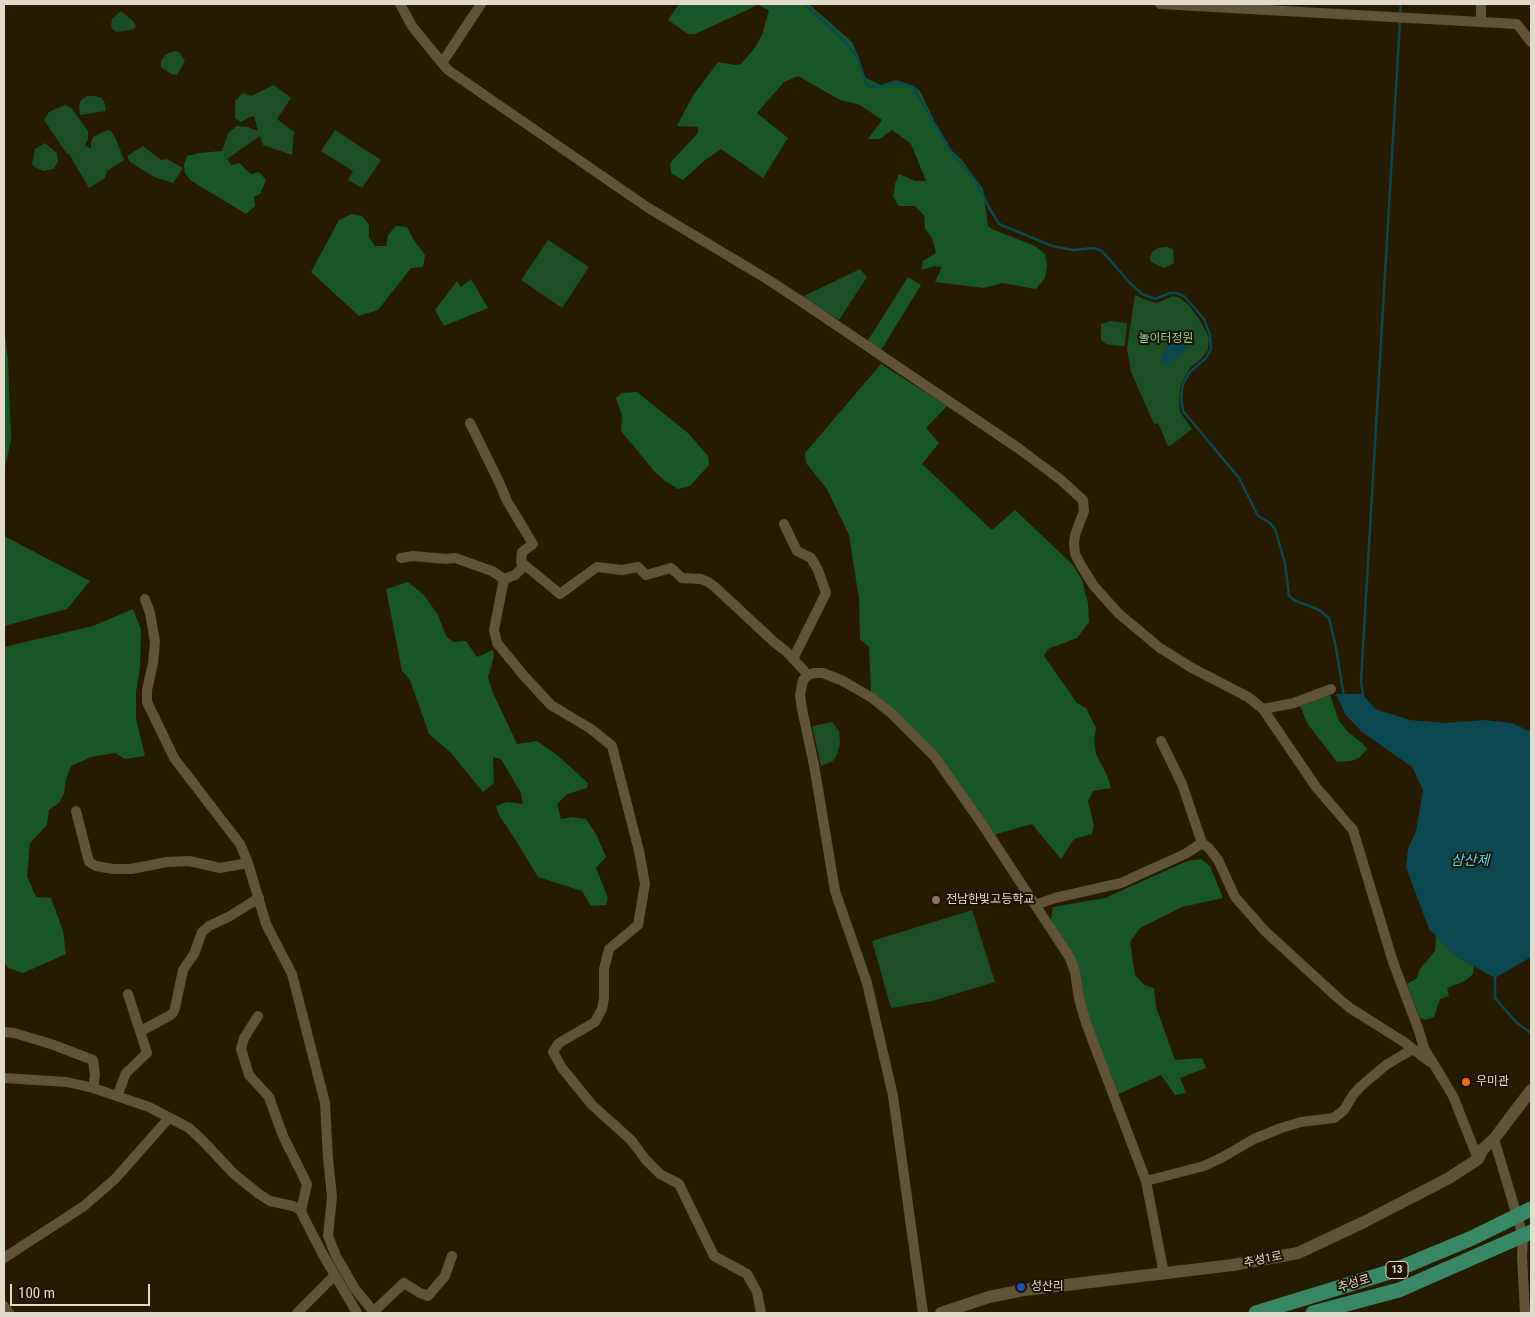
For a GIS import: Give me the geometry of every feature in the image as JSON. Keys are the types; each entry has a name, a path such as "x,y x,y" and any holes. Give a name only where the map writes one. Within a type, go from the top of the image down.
{"main road":[{"name":"추성로","path":"1256,1313 1393,1272 1531,1209"},
{"name":"추성로","path":"1313,1313 1399,1290 1527,1234"}],"street":[{"path":"400,4 412,26 448,70 647,207 768,279 1018,448 1061,480 1083,500 1084,512 1075,535 1075,554 1094,586 1118,613 1160,648 1192,668 1248,697 1264,710 1316,788 1353,830 1393,962 1424,1048 1453,1096 1478,1159"},
{"path":"442,63 481,4"},
{"path":"1160,4 1517,24 1531,42"},
{"path":"1480,21 1481,4"},
{"path":"470,423 507,502 533,544 522,552 521,562 560,594 597,567 622,570 638,568 646,575 671,568 682,578 708,582 793,659 808,675"},
{"path":"784,524 797,551 811,558 818,570 826,592 793,659"},
{"path":"401,558 413,556 455,558 492,571 504,578 516,575 524,566"},
{"path":"504,578 494,630 498,643 525,677 551,705 591,729 612,746 639,851 645,884 638,925 609,949 604,968 602,1008 595,1022 559,1043 553,1052 562,1068 592,1105 631,1140 646,1160 660,1174 679,1184 714,1256 746,1274 757,1292 761,1313"},
{"path":"145,599 155,642 146,697 148,707 174,758 240,844 248,863 266,924 292,974 322,1089 326,1114 332,1197 328,1228 330,1242 355,1289 372,1312 390,1298 404,1283 428,1296 445,1276 452,1256"},
{"path":"922,1313 892,1088 867,982 837,898 829,863 814,765 802,709 801,687 803,680 808,675 814,673 823,673 859,689 891,713 935,757 984,827 1070,958 1075,972 1079,999 1086,1023 1146,1181 1164,1274"},
{"path":"1264,710 1294,703 1331,689"},
{"path":"1162,741 1185,791 1202,843 1209,848 1218,860 1235,897 1265,931 1350,1008 1382,1027 1433,1064"},
{"path":"76,811 89,862 96,866 112,869 131,869 167,862 190,861 220,868 248,863"},
{"path":"1035,905 1055,898 1121,883 1185,854 1202,843"},
{"path":"141,1031 173,1013 176,1008 183,970 194,954 202,932 209,926 230,916 259,898"},
{"path":"117,1096 126,1073 147,1053 128,994"},
{"path":"258,1016 244,1038 240,1050 249,1075 269,1097 283,1136 307,1184 301,1211"},
{"path":"4,1032 14,1033 51,1044 93,1060 95,1076 93,1088"},
{"path":"1146,1181 1204,1166 1254,1139 1280,1128 1301,1122 1337,1116 1344,1110 1360,1087 1386,1065 1413,1049"},
{"path":"4,1078 67,1082 93,1088 149,1107 195,1133 234,1174 259,1194 270,1201 293,1206 301,1211 334,1276 357,1313"},
{"name":"추성1로","path":"941,1313 988,1297 1024,1290 1233,1265 1298,1253 1434,1186 1478,1159 1483,1149 1494,1139 1531,1090"},
{"path":"4,1258 84,1206 115,1179 169,1118"},
{"path":"1494,1139 1517,1216 1527,1234 1522,1256 1525,1313"},
{"path":"297,1313 334,1276"},
{"path":"4,1306 9,1313"}],"green space":[{"path":"679,4 809,4 852,42 864,77 881,85 896,80 914,86 920,91 946,145 962,160 983,189 988,226 1035,246 1045,254 1047,266 1045,278 1036,289 1002,283 984,288 935,282 942,267 934,266 922,270 923,261 936,253 932,238 925,229 924,215 915,206 899,206 893,197 899,174 915,181 926,181 911,144 892,130 880,139 868,139 882,120 860,105 840,100 798,76 784,82 757,113 788,138 763,178 721,149 683,180 671,173 670,163 698,133 698,127 677,126 692,97 718,62 735,65 741,64 754,49 762,35 769,10 758,5 695,34 688,34 668,20"},
{"path":"121,11 133,21 136,26 134,29 116,32 111,27 112,19"},
{"path":"177,51 185,61 177,75 171,74 161,67 161,61 165,55"},
{"path":"274,85 291,98 277,119 294,132 292,155 263,145 260,136 227,159 222,151 228,133 237,126 248,127 258,131 254,116 241,122 235,118 235,101 243,93 251,96"},
{"path":"87,96 102,98 106,111 80,115 79,106 81,100"},
{"path":"65,105 71,108 88,131 88,139 85,145 91,149 93,137 107,130 111,131 124,160 107,171 105,178 89,188 69,154 67,154 44,120 49,112"},
{"path":"335,130 381,160 362,188 348,180 353,171 321,151"},
{"path":"45,143 57,153 58,161 54,169 44,171 32,164 35,149"},
{"path":"143,146 161,160 167,159 183,168 173,183 154,177 130,162 127,156"},
{"path":"222,151 231,165 239,163 251,174 259,172 266,180 260,194 254,197 255,206 246,214 190,180 185,173 184,165 187,156"},
{"path":"352,214 362,216 369,225 369,237 375,246 386,246 388,235 396,226 407,227 425,255 423,267 411,268 378,310 359,316 311,272 339,220"},
{"path":"548,240 589,267 562,308 521,280"},
{"path":"1167,247 1173,249 1174,263 1164,268 1151,262 1152,252 1158,248"},
{"path":"860,269 867,277 839,320 802,297"},
{"path":"908,277 921,285 881,350 867,342"},
{"path":"471,279 488,308 444,326 435,310 457,281 461,287"},
{"name":"놀이터정원","path":"1135,295 1157,303 1173,296 1180,298 1189,305 1209,338 1208,350 1190,368 1181,384 1180,412 1192,429 1170,446 1168,446 1158,423 1154,424 1131,372 1127,348"},
{"path":"1110,321 1127,323 1125,346 1106,344 1101,340 1101,324"},
{"path":"4,327 8,360 11,440 4,471"},
{"path":"881,364 947,406 926,428 939,443 922,464 992,530 1015,510 1073,565 1082,580 1088,603 1089,622 1077,638 1048,649 1044,656 1077,703 1086,708 1096,728 1094,741 1096,754 1107,775 1111,788 1093,791 1088,801 1094,826 1092,834 1074,839 1061,859 1032,824 993,835 969,801 871,692 869,647 860,639 859,599 849,535 827,489 806,463 805,453"},
{"path":"637,392 689,434 708,456 709,465 690,486 678,489 665,481 654,471 621,431 622,415 616,398 622,393"},
{"path":"4,536 90,581 67,609 4,626"},
{"path":"408,582 424,595 438,615 446,636 453,642 466,641 477,657 493,650 494,656 488,677 493,693 517,744 537,741 557,755 588,783 587,788 567,794 557,804 561,819 572,817 586,819 596,834 606,857 596,868 608,898 606,905 591,906 582,891 538,877 499,815 496,806 507,802 523,804 521,793 501,759 493,757 494,783 483,792 451,753 429,734 410,680 402,671 386,589"},
{"path":"133,609 141,629 136,718 145,756 125,759 115,753 91,757 71,766 66,779 64,794 59,803 49,810 47,825 30,843 27,876 36,897 51,898 63,931 66,954 23,973 8,968 4,962 4,647 93,626"},
{"path":"1330,695 1339,721 1367,749 1359,758 1351,761 1337,762 1307,723 1300,706"},
{"path":"832,722 839,731 840,743 833,761 821,766 812,726"},
{"path":"1201,859 1210,866 1223,898 1182,907 1140,928 1130,942 1135,975 1144,985 1154,988 1156,1007 1175,1060 1202,1058 1206,1068 1180,1078 1186,1093 1175,1095 1161,1075 1116,1095 1089,1024 1077,971 1050,924 1053,907 1105,898 1187,861"},
{"path":"972,910 995,982 932,1001 891,1008 872,941"},
{"path":"1436,936 1457,957 1474,966 1473,974 1465,981 1447,988 1449,996 1440,999 1434,1017 1425,1020 1420,1018 1407,984 1417,978 1419,970 1435,951"}],"water":[{"path":"1183,331 1190,338 1191,343 1177,357 1165,365 1162,363 1161,358 1164,349 1172,344"},
{"name":"삼산제","path":"1336,694 1362,694 1375,709 1410,720 1445,723 1484,720 1512,723 1531,732 1531,957 1495,978 1457,957 1429,929 1406,867 1408,849 1416,831 1423,790 1412,767 1362,732 1345,714"}],"waterway":[{"path":"804,4 838,35 857,56 866,83 871,87 884,86 896,82 913,87 952,153 969,172 981,190 999,224 1052,246 1073,250 1094,248 1102,251 1142,294 1155,299 1170,293 1184,296 1204,319 1210,335 1211,349 1206,358 1190,372 1183,384 1181,397 1183,411 1239,478 1258,516 1270,523 1275,529 1285,563 1289,596 1294,600 1319,610 1329,618 1344,697"},
{"path":"1400,15 1401,4"},
{"path":"1363,696 1361,681 1400,20"},
{"path":"1495,976 1495,998 1517,1023 1531,1033"}],"place":[{"name":"전남한빛고등학교","path":"936,900"},
{"name":"우미관","path":"1466,1082"},
{"name":"성산리","path":"1021,1287"}]}
